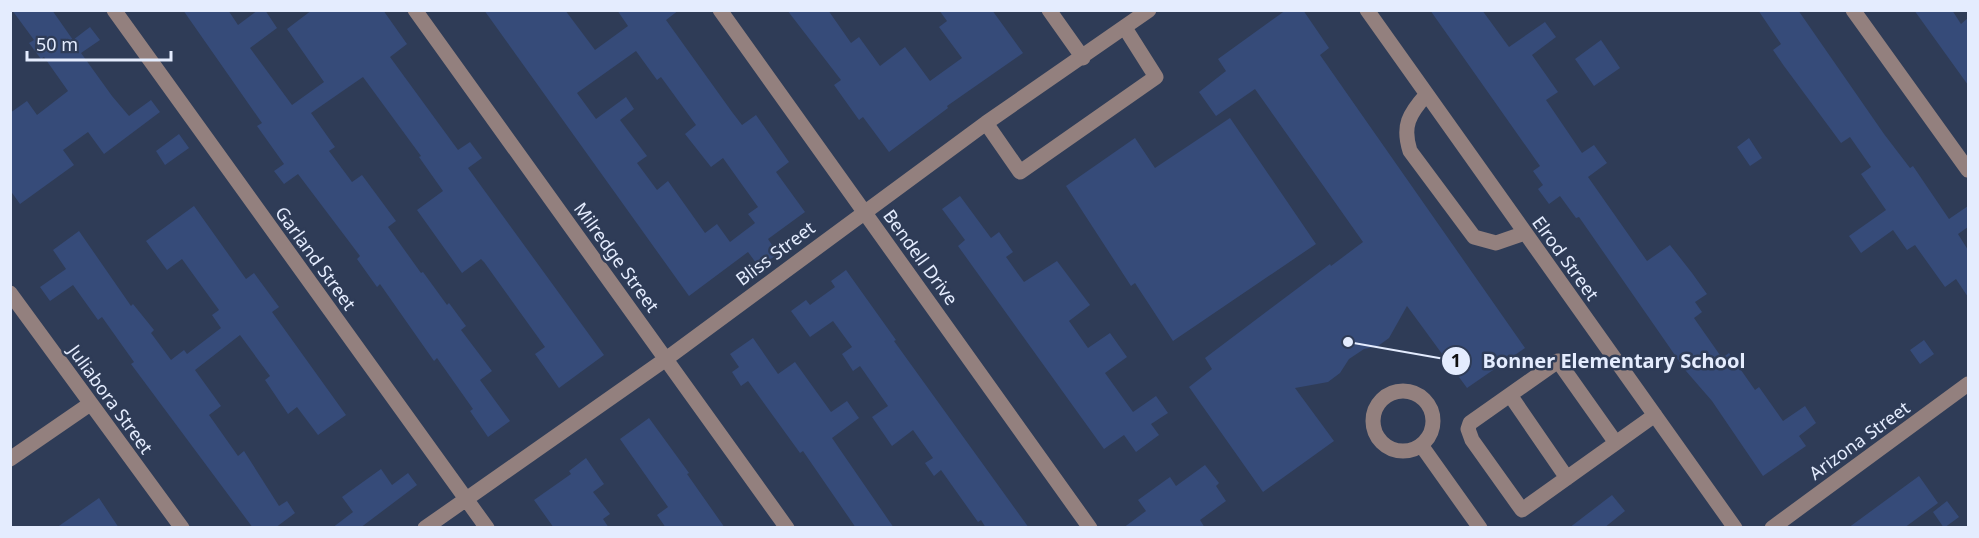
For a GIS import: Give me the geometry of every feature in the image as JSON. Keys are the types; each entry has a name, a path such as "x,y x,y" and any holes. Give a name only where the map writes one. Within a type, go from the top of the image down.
{"street":[{"name":"Garland Street","path":"114,10 487,528"},
{"name":"Milredge Street","path":"415,10 787,528"},
{"name":"Bendell Drive","path":"720,10 1090,528"},
{"path":"1049,10 1083,58"},
{"name":"Bliss Street","path":"425,528 666,359 986,123 1083,58 1149,10"},
{"name":"Elrod Street","path":"1367,10 1735,528"},
{"path":"1853,10 1968,170"},
{"path":"986,123 1020,172 1156,77 1125,28"},
{"path":"1426,94 1408,115 1405,135 1410,151 1474,237 1496,243 1525,233"},
{"name":"Juliabora Street","path":"10,293 182,528"},
{"path":"1616,443 1558,362 1470,423 1468,429 1472,440 1522,510 1616,443 1654,415"},
{"name":"Arizona Street","path":"1772,528 1968,384"},
{"path":"1396,391 1408,391 1419,395 1428,403 1433,414 1433,426 1429,437 1421,446 1410,451 1398,451 1387,447 1378,439 1373,428 1373,416 1377,405 1385,396 1396,391"},
{"path":"1510,395 1567,478"},
{"path":"10,459 90,404"},
{"path":"1421,446 1480,528"}],"building":[{"path":"12,10 52,10 73,40 90,27 100,40 81,53 112,96 129,116 151,100 160,112 104,154 88,132 63,150 74,165 20,204 10,190 10,113 27,101 37,115 68,91 44,57 41,59 29,43 34,40"},
{"path":"183,10 228,10 238,25 258,10 265,10 277,28 250,48 292,105 324,82 287,29 312,10 383,10 407,44 390,57 458,150 470,142 482,158 468,168 604,355 559,388 535,354 545,347 484,262 481,259 462,273 417,210 443,191 419,157 421,156 363,77 311,113 335,147 329,151 352,182 362,175 396,221 388,227 421,273 423,272 466,326 461,330 492,371 480,380 510,421 488,437 470,411 473,409 437,358 434,361 380,284 377,287 357,259 360,256 298,174 284,184 274,171 284,164 257,126 262,123"},
{"path":"484,10 565,10 595,50 628,26 617,10 679,10 666,20 732,112 742,125 756,115 789,162 776,172 805,212 768,239 778,254 759,267 748,252 689,296","holes":["636,51 657,80 661,77 696,125 685,134 711,167 723,158 758,207 748,214 755,223 730,242 717,224 705,233 668,181 657,190 637,163 647,156 620,120 634,109 626,97 596,119 577,93"]},
{"path":"787,10 828,10 851,43 859,37 880,66 905,47 930,81 962,58 939,27 947,21 939,10 992,10 1023,53 947,106 948,108 889,152 863,117 859,120 834,85 841,80"},
{"path":"1286,10 1303,10 1329,48 1320,55 1525,348 1467,388 1407,306 1389,338 1378,346 1364,349 1349,359 1340,373 1328,382 1295,388 1334,441 1263,492 1189,387 1212,369 1205,358 1363,242 1255,89 1216,116 1199,92 1226,71 1218,59"},
{"path":"1430,10 1482,10 1509,47 1545,22 1556,37 1532,55 1558,92 1546,100 1582,153 1594,145 1607,163 1588,177 1647,261 1670,245 1692,273 1707,294 1695,302 1702,312 1694,318 1722,358 1729,353 1755,390 1759,387 1783,421 1805,406 1816,423 1799,436 1806,446 1763,476 1712,401 1686,371 1579,217 1576,218 1560,196 1549,204 1538,189 1543,185 1533,171 1540,166"},
{"path":"1758,10 1798,10 1884,134 1910,168 1913,166 1949,219 1968,206 1968,227 1958,234 1968,250 1968,297 1956,279 1945,287 1915,245 1907,250 1893,230 1861,253 1849,236 1886,210 1861,174 1871,167 1850,137 1841,143 1784,66 1773,50 1781,44"},
{"path":"1914,10 1952,10 1961,24 1968,18 1968,85"},
{"path":"1601,40 1620,68 1594,86 1575,59"},
{"path":"1230,118 1316,244 1173,341 1135,283 1131,286 1066,186 1135,138 1155,168"},
{"path":"179,134 189,148 165,165 156,151"},
{"path":"1749,138 1762,158 1750,166 1737,147"},
{"path":"960,196 991,238 999,232 1013,252 1006,257 1024,282 1057,261 1090,305 1069,321 1088,348 1110,333 1127,357 1105,373 1133,412 1156,396 1168,413 1151,424 1159,435 1136,452 1124,435 1104,449 958,246 965,240 942,209"},
{"path":"194,206 246,279 254,273 279,307 272,312 346,415 318,435 297,407 288,414 265,380 270,376 240,335 195,370 221,406 209,415 238,456 244,451 279,506 287,501 295,513 275,528 253,528 131,364 134,362 102,317 98,320 73,285 50,301 40,287 66,269 53,250 79,231 131,306 133,304 154,330 151,333 171,360 184,350 187,354 221,328 212,315 219,310 182,259 167,270 146,241"},
{"path":"846,270 896,340 894,341 1029,528 986,528 981,520 978,522 941,470 934,476 925,463 933,458 913,430 892,446 872,417 888,406 860,366 853,371 842,354 852,347 833,321 810,337 791,311 806,300 810,305 835,287 831,281"},
{"path":"753,338 778,374 795,362 831,412 847,401 859,418 832,438 894,528 856,528 803,451 800,453 748,381 741,386 732,372 739,367 730,354"},
{"path":"1924,340 1934,354 1920,364 1910,350"},
{"path":"649,418 725,528 666,528 657,515 668,507 620,439"},
{"path":"586,458 604,484 593,492 610,514 603,519 609,528 554,528 534,500 571,474 569,471"},
{"path":"1205,465 1219,483 1216,486 1226,501 1200,520 1205,528 1123,528 1146,511 1138,500 1170,477 1176,486"},
{"path":"381,469 392,485 408,473 417,485 360,528 332,528 353,512 342,497"},
{"path":"1919,476 1938,503 1904,528 1848,528"},
{"path":"1612,495 1625,511 1604,528 1569,528"},
{"path":"99,498 119,528 56,528"},
{"path":"1947,501 1959,517 1944,528 1933,512"}],"place":[{"name":"Bonner Elementary School","path":"1348,342"}]}
